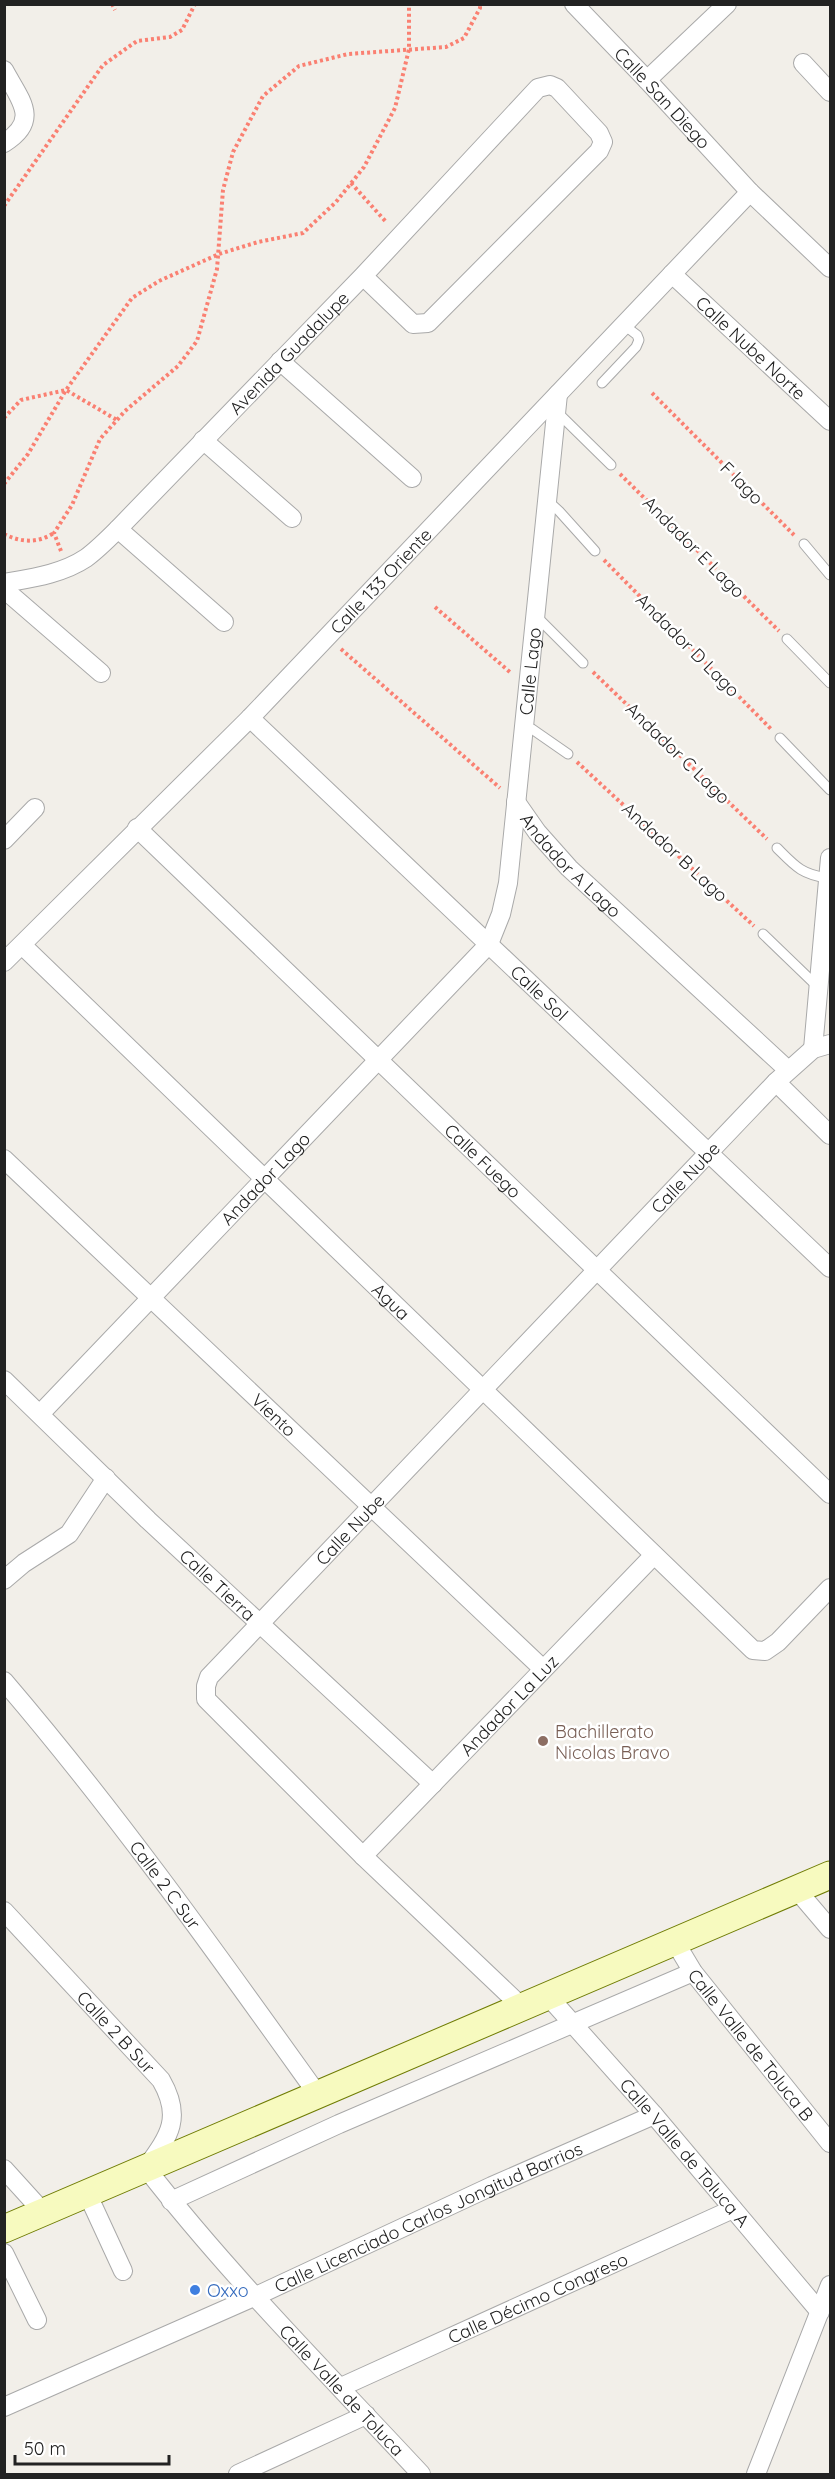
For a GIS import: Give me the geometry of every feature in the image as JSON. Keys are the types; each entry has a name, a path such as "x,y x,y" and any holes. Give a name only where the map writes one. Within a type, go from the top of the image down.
{"main road":[{"path":"4,2229 831,1875"}],"street":[{"name":"Calle San Diego","path":"574,4 750,192 831,268"},
{"path":"647,80 727,4"},
{"path":"802,63 831,92"},
{"path":"4,70 25,110 25,124 15,136 4,143"},
{"name":"Avenida Guadalupe","path":"4,583 45,575 68,567 86,558 118,529 363,276 538,88 550,85 557,88 599,133 603,142 599,151 428,323 413,324 363,276"},
{"name":"Calle 133 Oriente","path":"4,962 250,718 327,636 557,403 624,325 750,192"},
{"name":"Calle Nube Norte","path":"672,274 831,421"},
{"path":"280,361 412,478"},
{"name":"Calle Lago","path":"489,944 501,914 508,883 557,403"},
{"path":"203,440 292,518"},
{"path":"118,529 224,622"},
{"path":"4,588 101,674"},
{"name":"Calle Sol","path":"250,718 831,1268"},
{"name":"Andador A Lago","path":"516,802 537,832 569,868 782,1076 831,1135"},
{"path":"4,840 35,808"},
{"name":"Calle Fuego","path":"137,828 831,1494"},
{"path":"822,1046 819,988 831,858"},
{"name":"Andador Lago","path":"40,1414 489,944"},
{"name":"Agua","path":"21,945 753,1650 765,1651 778,1642 831,1588"},
{"name":"Calle Nube","path":"522,2007 363,1857 206,1700 206,1686 209,1677 782,1076 822,1046"},
{"name":"Viento","path":"4,1159 543,1669"},
{"name":"Calle Tierra","path":"4,1380 260,1625 433,1784"},
{"path":"4,1580 24,1563 69,1534 106,1478"},
{"name":"Andador La Luz","path":"363,1857 654,1555"},
{"name":"Calle 2 C Sur","path":"4,1681 96,1794 318,2094"},
{"path":"796,1889 831,1929"},
{"name":"Calle 2 B Sur","path":"4,1911 161,2080 170,2096 174,2114 169,2129 159,2150 146,2168"},
{"name":"Calle Valle de Toluca B","path":"675,1941 693,1972 831,2143"},
{"path":"171,2201 339,2124 693,1972"},
{"name":"Calle Valle de Toluca A","path":"548,1996 654,2115 820,2312"},
{"name":"Calle Licenciado Carlos Jongitud Barrios","path":"4,2407 256,2296 492,2186 654,2115"},
{"name":"Calle Valle de Toluca","path":"146,2168 171,2201 256,2296 421,2475"},
{"path":"4,2169 43,2212"},
{"path":"87,2193 123,2271"},
{"name":"Calle Décimo Congreso","path":"341,2387 734,2209"},
{"path":"4,2253 37,2320"},
{"path":"756,2475 831,2285"},
{"path":"238,2475 366,2415"}],"lane":[{"path":"602,383 636,347 639,340 637,335 624,325"},
{"path":"557,403 611,465"},
{"path":"547,501 595,551"},
{"path":"804,544 831,575"},
{"path":"535,615 583,663"},
{"path":"787,639 831,683"},
{"path":"524,726 568,754"},
{"path":"780,738 831,790"},
{"path":"777,848 797,869 809,876 829,878"},
{"path":"763,934 819,988"}],"path":[{"path":"112,4 115,10"},
{"path":"4,206 103,65 137,41 170,37 182,30 195,4"},
{"path":"4,484 28,454 66,390 132,298 159,281 219,254 258,242 303,233 336,202 364,167 395,108 409,49 409,4"},
{"path":"4,534 16,540 42,541 54,533 72,505 100,439 117,420 178,366 197,341 218,269 223,190 233,152 262,96 299,66 348,54 446,47 464,38 480,4"},
{"path":"351,183 399,237"},
{"path":"4,418 21,400 66,390 117,420"},
{"name":"F lago","path":"652,393 804,544"},
{"name":"Andador E Lago","path":"611,465 787,639"},
{"path":"54,533 68,567"},
{"name":"Andador D Lago","path":"595,551 780,738"},
{"path":"435,607 528,687"},
{"name":"Andador A Lago","path":"327,636 516,802"},
{"name":"Andador C Lago","path":"583,663 777,848"},
{"name":"Andador B Lago","path":"568,754 763,934"}],"place":[{"name":"Bachillerato Nicolas Bravo","path":"543,1741"},
{"name":"Oxxo","path":"195,2290"}]}
